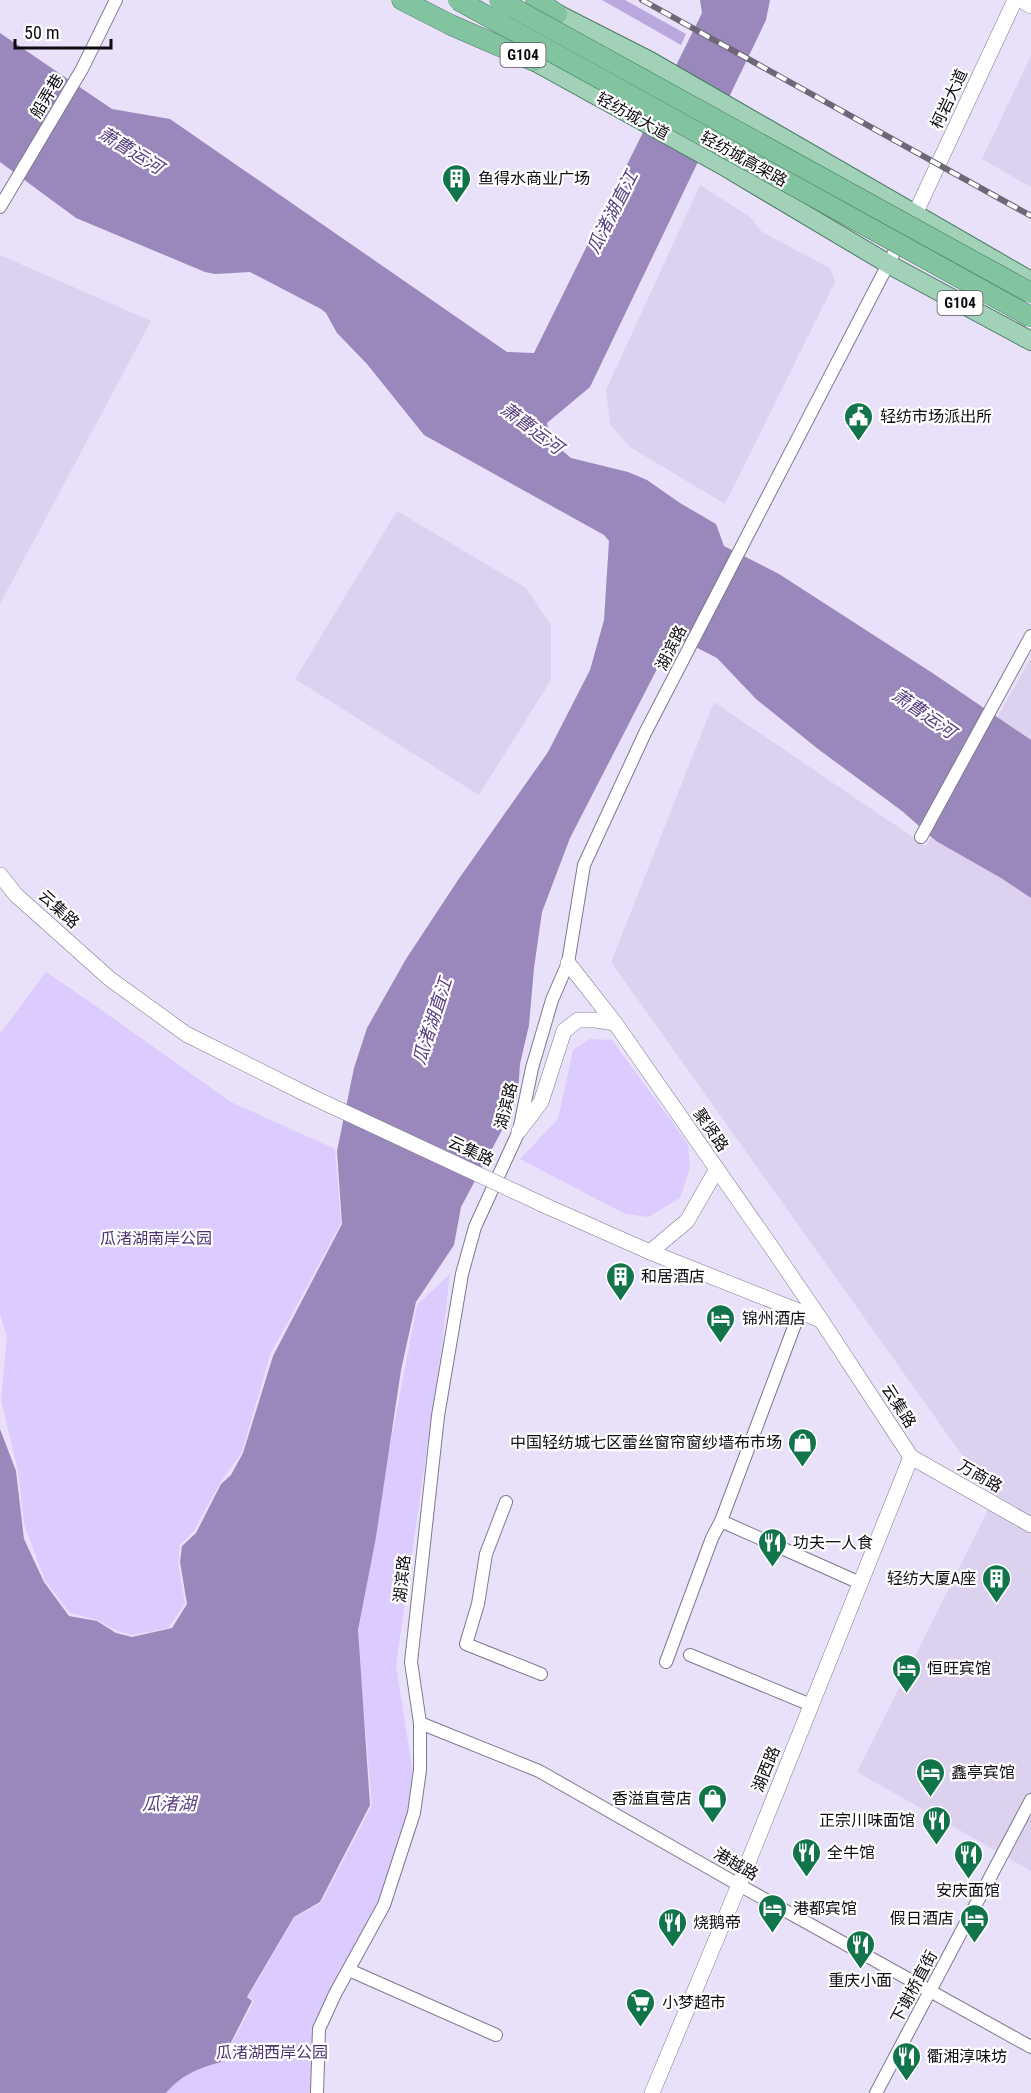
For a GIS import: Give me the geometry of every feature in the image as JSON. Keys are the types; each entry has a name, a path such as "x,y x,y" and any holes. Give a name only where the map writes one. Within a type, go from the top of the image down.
{"highway":[{"path":"402,0 451,25 534,61"},
{"name":"轻纺城高架路","path":"458,0 1031,317"},
{"name":"轻纺城高架路","path":"499,0 1031,293"},
{"path":"536,0 557,14"}],"main road":[{"name":"轻纺城大道","path":"422,0 624,110 722,165 890,265 1031,341"},
{"path":"531,0 650,61 1031,281"}],"street":[{"name":"船弄巷","path":"0,207 82,69 116,0"},
{"name":"柯岩大道","path":"915,214 1015,0"},
{"path":"1022,0 1031,6"},
{"name":"湖滨路","path":"317,2093 319,2029 384,1905 414,1813 420,1770 420,1723 411,1662 438,1416 462,1274 475,1227 519,1131 532,1068 552,1000 568,963 584,865 645,733 915,214"},
{"path":"921,837 1031,636"},
{"name":"云集路","path":"0,875 16,895 110,979 186,1034 308,1095 546,1206 650,1252 821,1320 911,1457"},
{"name":"聚贤路","path":"568,963 615,1023 821,1320"},
{"path":"519,1131 541,1102 564,1031 578,1020 615,1023"},
{"path":"650,1252 687,1221 717,1169"},
{"path":"666,1662 800,1311"},
{"name":"万商路","path":"911,1457 1031,1525"},
{"name":"湖西路","path":"652,2093 739,1885 911,1457"},
{"path":"506,1502 486,1554 478,1604 466,1644 542,1674"},
{"path":"721,1521 860,1583"},
{"path":"690,1655 811,1705"},
{"name":"港越路","path":"420,1723 539,1771 1031,2047"},
{"name":"下谢桥直街","path":"876,2093 1031,1800"},
{"path":"349,1970 496,2035"}],"shaded area":[{"path":"602,0 625,0 686,34 681,45"},
{"path":"1031,56 1031,187 982,159"},
{"path":"700,185 750,217 762,232 830,268 835,282 725,504 630,447 610,424 606,390"},
{"path":"0,255 151,321 0,604"},
{"path":"397,511 526,588 551,625 551,680 479,795 295,679"},
{"path":"1031,657 1031,1871 857,1772 991,1504 989,1493 611,962 714,702 926,846"}],"green space":[{"name":"瓜渚湖南岸公园","path":"46,972 231,1102 335,1149 341,1223 270,1355 242,1452 220,1483 194,1531 180,1545 178,1562 185,1604 168,1628 133,1635 117,1631 97,1620 70,1613 45,1581 24,1524 18,1471 1,1400 7,1337 0,1314 0,1034"},
{"path":"590,1039 612,1040 688,1144 690,1168 680,1198 648,1217 625,1214 520,1159 558,1119 573,1050"},
{"name":"瓜渚湖西岸公园","path":"450,1274 396,1666 413,1773 405,1829 378,1902 313,2028 312,2093 164,2093 183,2073 224,2058 254,2001 248,1997 294,1918 321,1903 372,1805 358,1644 359,1608 417,1305"}],"water":[{"path":"700,0 770,0 766,20 590,387 547,423 551,441 571,458 628,472 647,480 716,524 724,546 779,574 1031,740 1031,898 936,841 902,811 818,749 756,699 717,658 674,636 570,838 542,912 529,1025 520,1064 518,1092 501,1132 461,1207 454,1245 416,1302 401,1370 376,1537 358,1630 370,1805 320,1902 294,1917 247,1997 252,2001 221,2062 191,2073 178,2081 166,2093 0,2093 0,1429 16,1471 24,1539 44,1582 69,1616 97,1621 116,1633 132,1637 172,1628 187,1604 180,1562 182,1546 196,1533 221,1484 231,1475 243,1453 273,1356 342,1224 337,1151 354,1068 367,1028 406,959 458,880 548,752 590,670 604,620 609,541 604,535 424,435 367,364 337,333 326,313 321,309 250,272 215,274 205,272 76,218 0,162 0,33 112,109 170,119 507,352 534,353 702,13"}],"railway":[{"path":"642,0 1031,216"}],"place":[{"name":"鱼得水商业广场","path":"457,204"},
{"name":"轻纺市场派出所","path":"859,442"},
{"name":"和居酒店","path":"620,1302"},
{"name":"锦州酒店","path":"721,1344"},
{"name":"中国轻纺城七区蕾丝窗帘窗纱墙布市场","path":"803,1468"},
{"name":"功夫一人食","path":"772,1568"},
{"name":"轻纺大厦A座","path":"997,1604"},
{"name":"恒旺宾馆","path":"906,1694"},
{"name":"鑫亭宾馆","path":"930,1798"},
{"name":"香溢直营店","path":"713,1824"},
{"name":"正宗川味面馆","path":"936,1846"},
{"name":"全牛馆","path":"806,1878"},
{"name":"安庆面馆","path":"968,1880"},
{"name":"港都宾馆","path":"772,1934"},
{"name":"假日酒店","path":"975,1944"},
{"name":"烧鹅帝","path":"672,1948"},
{"name":"重庆小面","path":"860,1970"},
{"name":"小梦超市","path":"641,2028"},
{"name":"衢湘淳味坊","path":"906,2082"}],"water label":[{"name":"萧曹运河","path":"131,150"},
{"name":"瓜渚湖直江","path":"612,212"},
{"name":"萧曹运河","path":"532,428"},
{"name":"萧曹运河","path":"924,713"},
{"name":"瓜渚湖直江","path":"432,1021"},
{"name":"瓜渚湖","path":"169,1803"}]}
